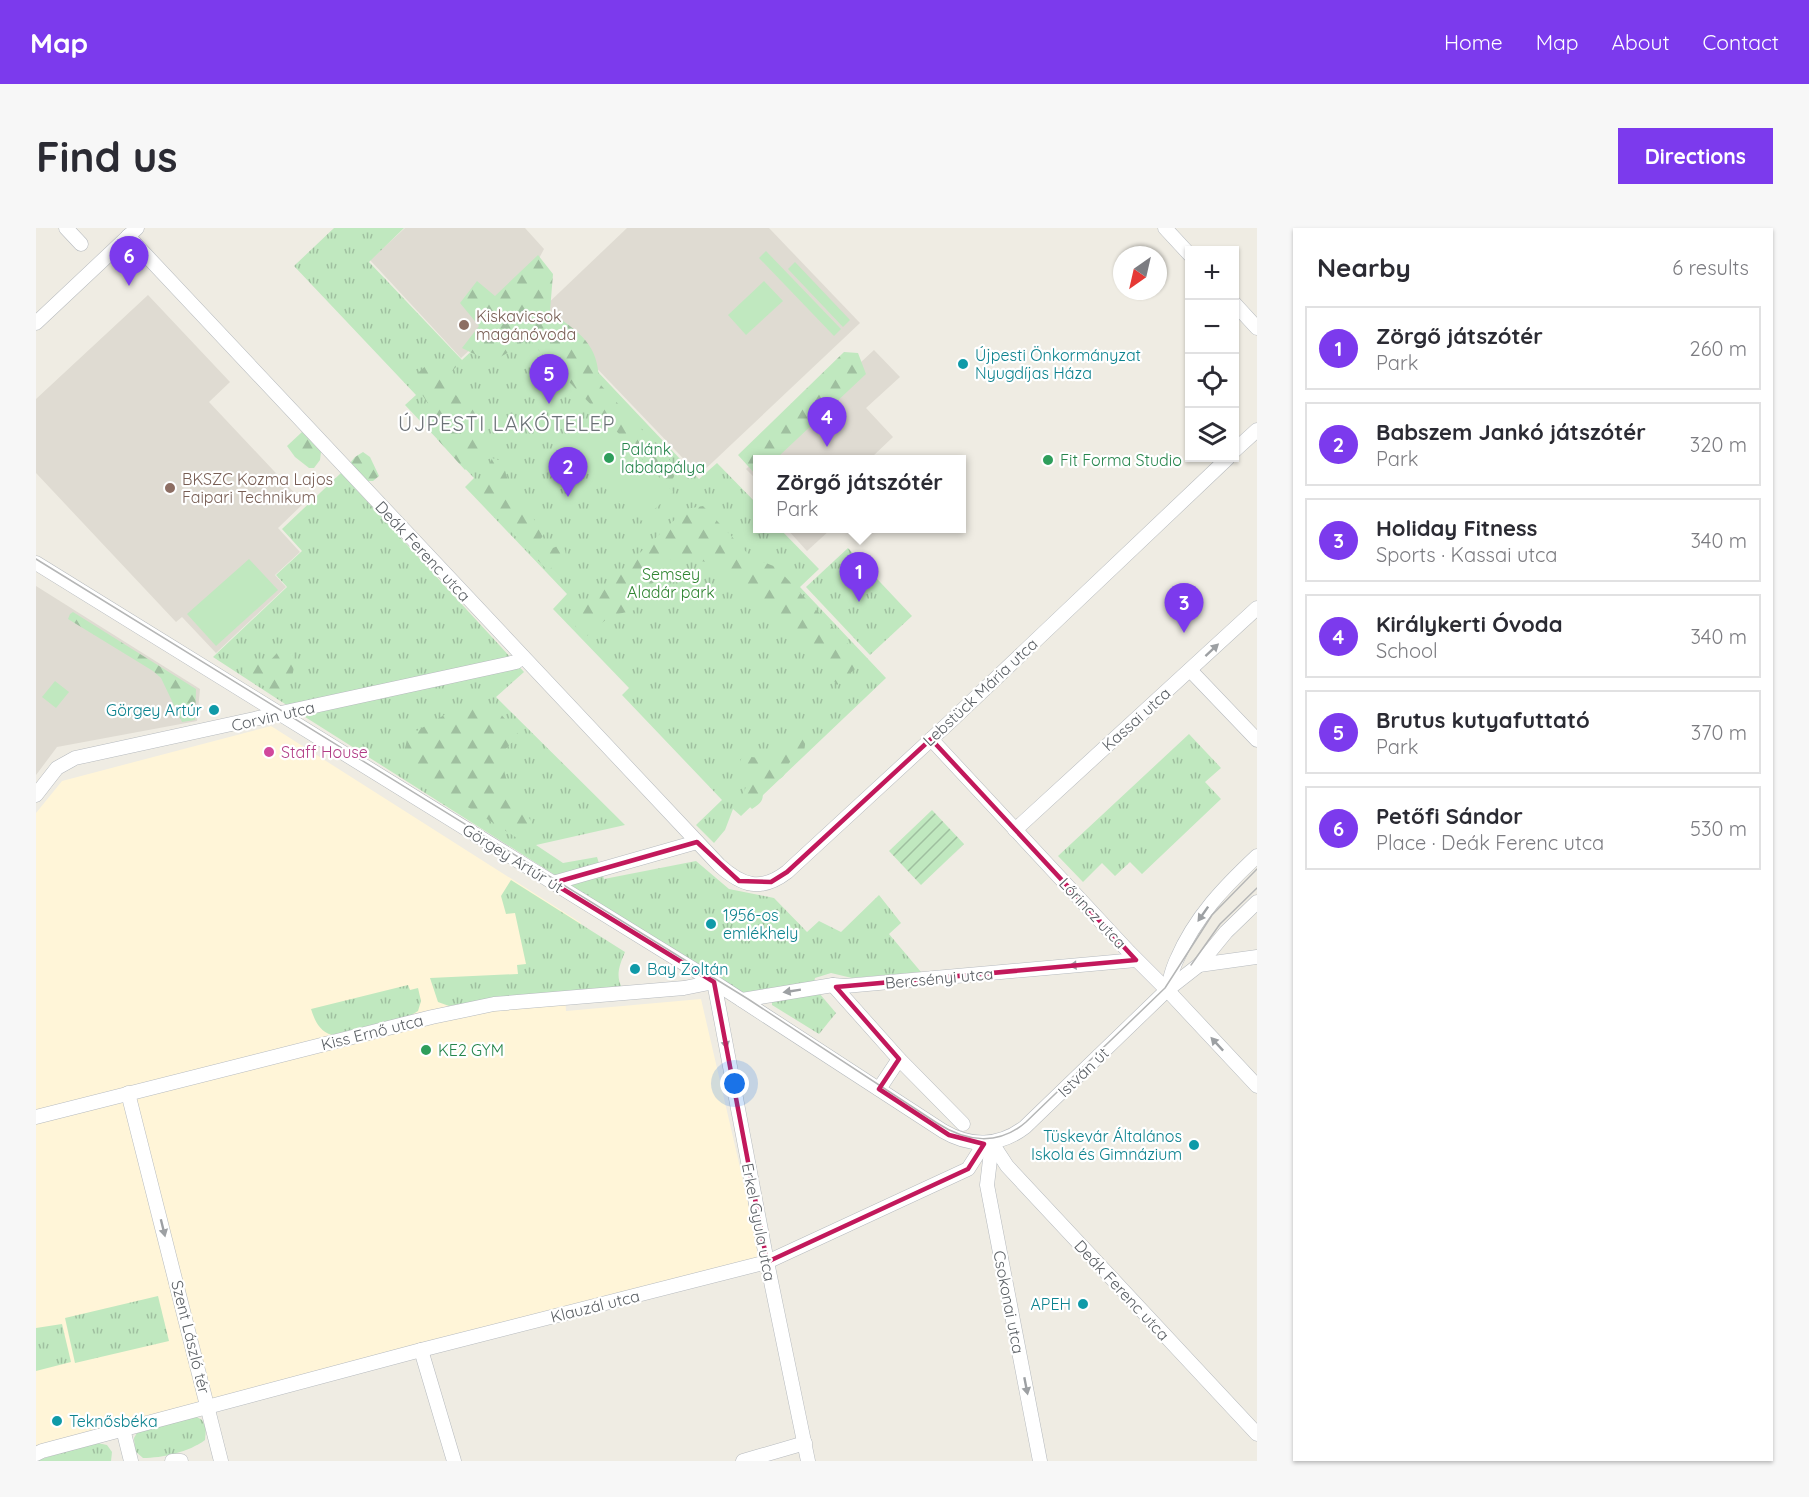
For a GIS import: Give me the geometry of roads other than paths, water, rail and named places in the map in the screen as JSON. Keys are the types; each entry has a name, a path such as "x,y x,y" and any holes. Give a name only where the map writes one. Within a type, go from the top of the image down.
{"street":[{"path":"66,228 81,244"},
{"path":"1165,228 1185,250"},
{"path":"36,323 133,232"},
{"name":"Deák Ferenc utca","path":"133,232 345,468 719,865"},
{"path":"1239,307 1254,318"},
{"path":"1239,446 1257,430"},
{"name":"Lebstück Mária utca","path":"719,865 731,876 746,883 765,884 780,878 931,739 1224,462"},
{"name":"Görgey Artúr út","path":"36,562 714,982 949,1135 969,1142 988,1143"},
{"name":"Kassai utca","path":"1015,830 1257,608"},
{"name":"Corvin utca","path":"36,795 57,768 75,758 516,662 523,657"},
{"path":"1190,670 1257,740"},
{"name":"Lőrincz utca","path":"931,739 1136,960 1257,1086"},
{"path":"553,883 697,842"},
{"name":"István út","path":"1167,990 1176,960 1200,918 1225,886 1257,856"},
{"name":"István út","path":"988,1143 1005,1139 1024,1127 1167,990 1199,965 1226,932 1257,902"},
{"path":"1199,965 1257,957"},
{"name":"Bercsényi utca","path":"742,1000 833,985 845,986 1136,960"},
{"name":"Kiss Ernő utca","path":"36,1117 432,1017 495,1004 684,988 714,982"},
{"name":"Erkel Gyula utca","path":"714,982 766,1262 808,1461"},
{"path":"833,985 899,1059 963,1124"},
{"path":"879,1089 899,1059"},
{"name":"Szent László tér","path":"36,1454 209,1407 128,1093"},
{"path":"987,1185 980,1174 968,1169 988,1143"},
{"name":"Deák Ferenc utca","path":"988,1143 1257,1434"},
{"name":"Csokonai utca","path":"988,1143 987,1185 1040,1461"},
{"name":"Klauzál utca","path":"209,1407 766,1262 968,1169"},
{"path":"421,1350 454,1461"},
{"path":"209,1407 221,1461"},
{"path":"123,1429 131,1461"},
{"path":"743,1461 804,1443"},
{"path":"172,1461 181,1461"}],"tram line":[{"path":"36,559 748,999 937,1123 959,1134 982,1139 994,1138 1016,1130 1026,1122 1165,988 1212,915 1257,869"},
{"path":"1191,965 1220,924 1257,888"}],"place":[{"name":"Petőfi Sándor","path":"129,286"},
{"name":"Kiskavicsok magánóvoda","path":"464,325"},
{"name":"Újpesti Önkormányzat Nyugdíjas Háza","path":"963,364"},
{"name":"Brutus kutyafuttató","path":"549,404"},
{"name":"Királykerti Óvoda","path":"827,447"},
{"name":"Palánk labdapálya","path":"609,458"},
{"name":"Fit Forma Studio","path":"1048,460"},
{"name":"BKSZC Kozma Lajos Faipari Technikum","path":"170,488"},
{"name":"Babszem Jankó játszótér","path":"568,497"},
{"name":"Zörgő játszótér","path":"859,602"},
{"name":"Holiday Fitness","path":"1184,633"},
{"name":"Görgey Artúr","path":"214,710"},
{"name":"Staff House","path":"269,752"},
{"name":"1956-os emlékhely","path":"711,924"},
{"name":"Bay Zoltán","path":"635,969"},
{"name":"KE2 GYM","path":"426,1050"},
{"name":"Tüskevár Általános Iskola és Gimnázium","path":"1194,1145"},
{"name":"APEH","path":"1083,1304"},
{"name":"Teknősbéka","path":"57,1421"}],"district":[{"name":"ÚJPESTI LAKÓTELEP","path":"507,423"}],"park label":[{"name":"Semsey Aladár park","path":"671,583"}]}
